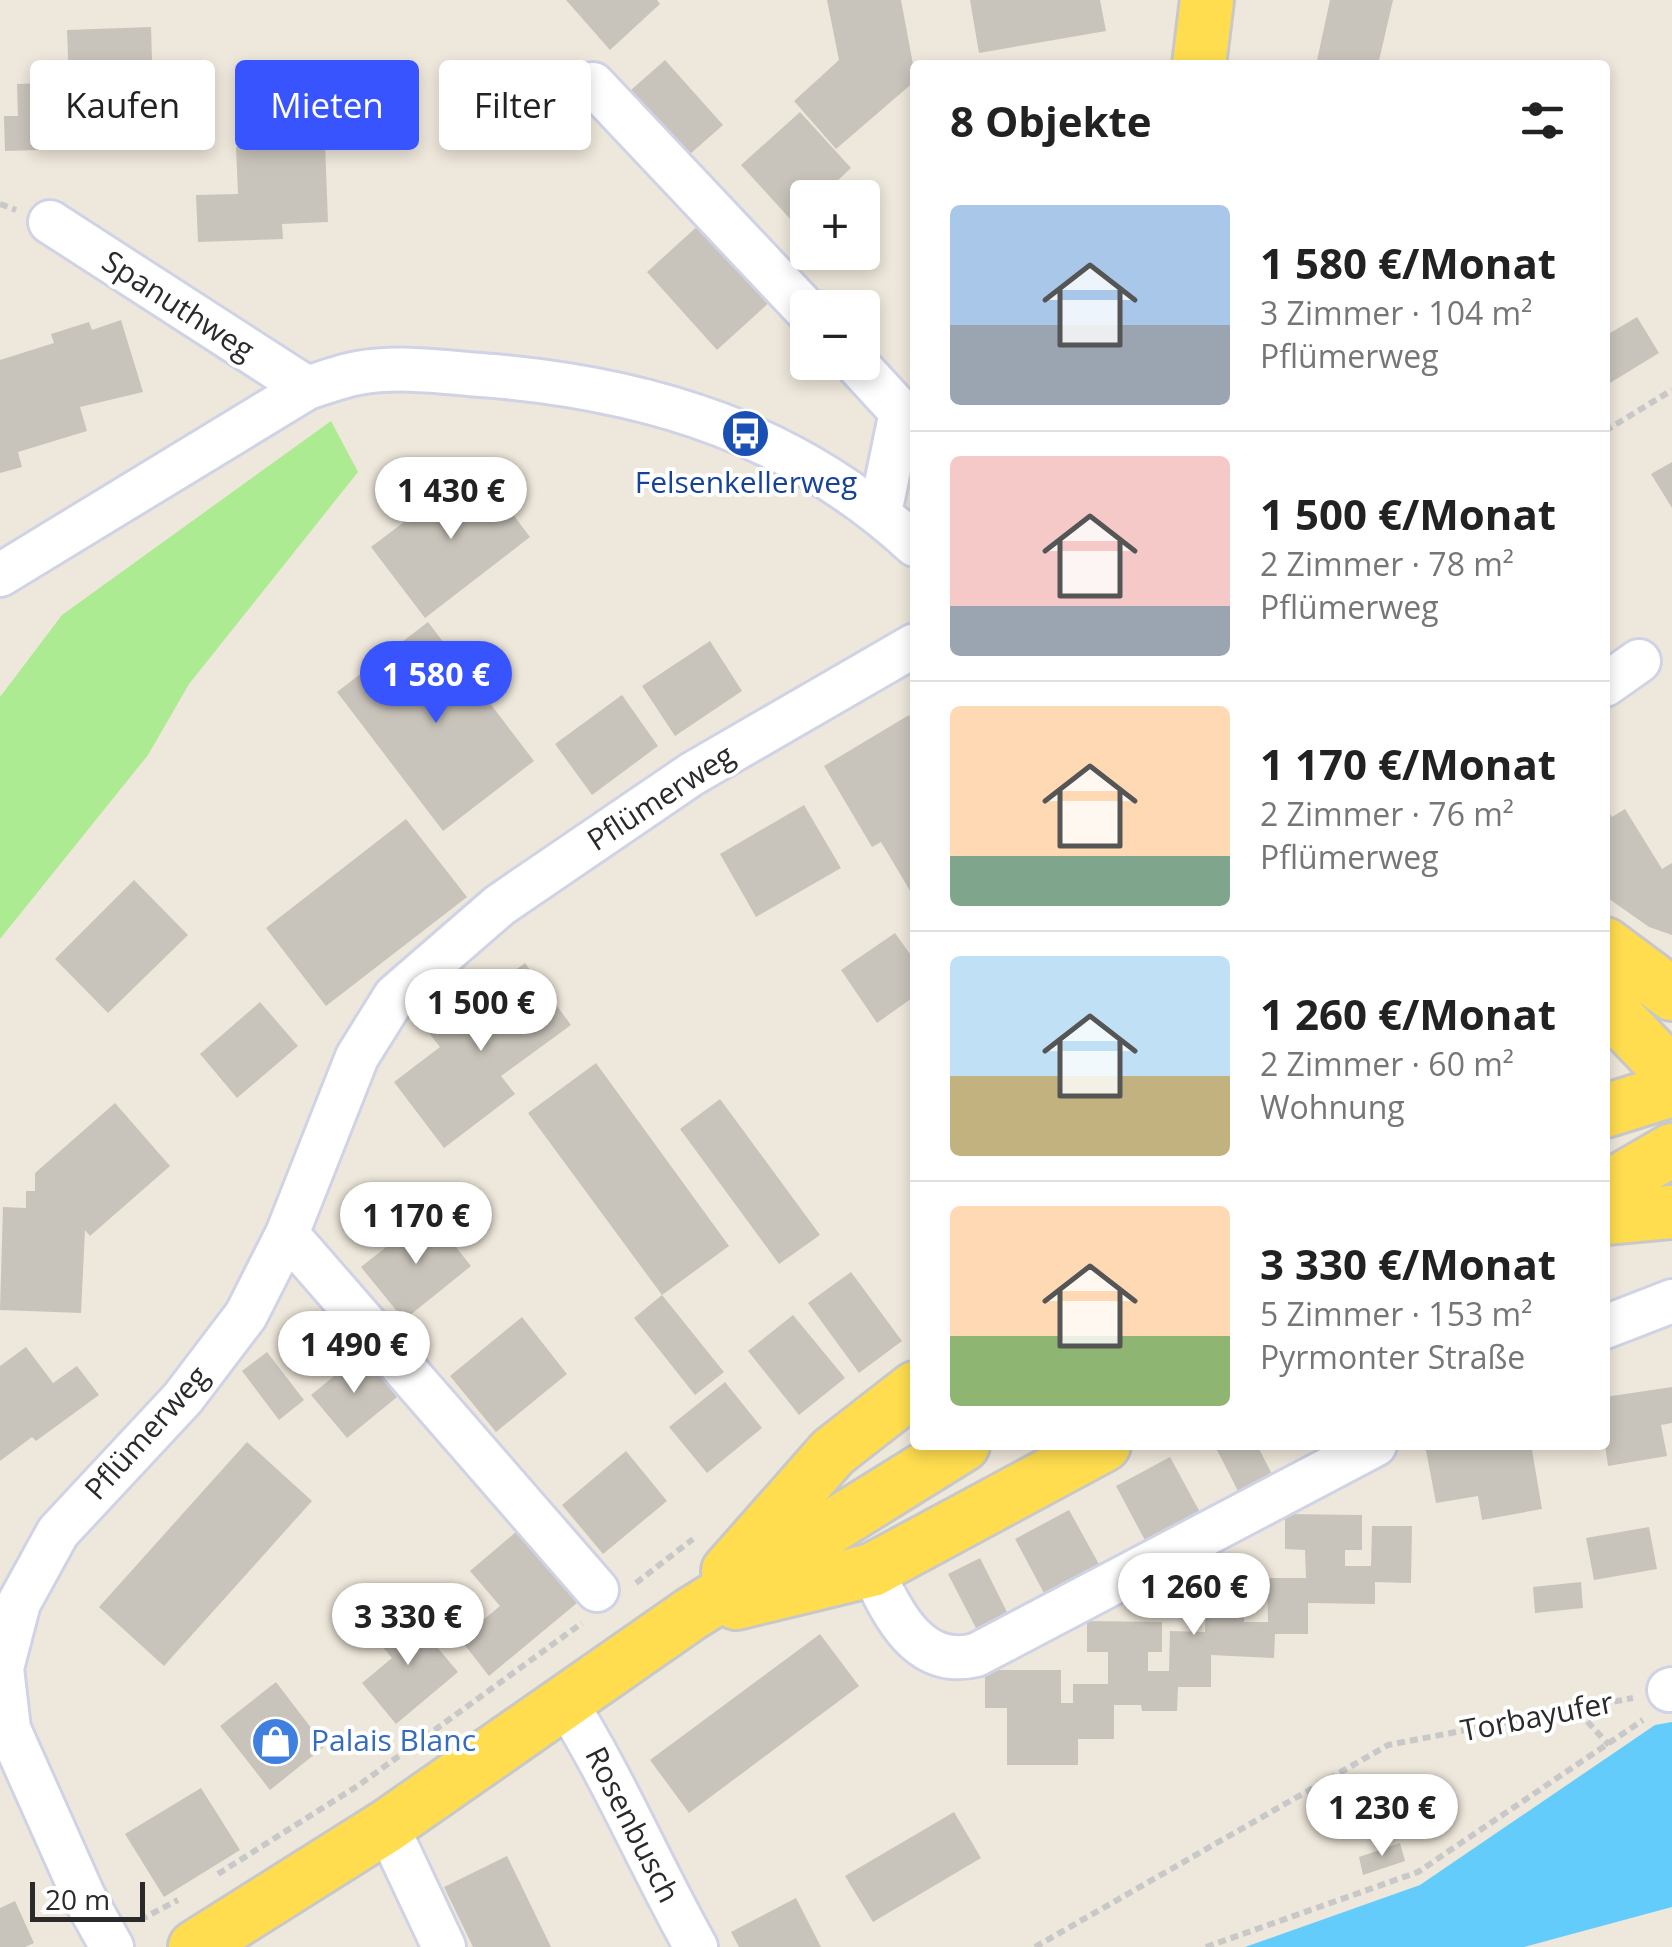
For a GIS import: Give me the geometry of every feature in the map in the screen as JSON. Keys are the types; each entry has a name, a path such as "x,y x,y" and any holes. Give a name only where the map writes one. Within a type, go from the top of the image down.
{"main road":[{"path":"1200,60 1208,0"},
{"path":"1638,976 1669,1072"},
{"path":"1610,1051 1669,1072"},
{"path":"1610,1108 1669,1072"},
{"path":"1610,1186 1672,1150"},
{"path":"1610,1218 1672,1212"},
{"path":"691,1614 833,1452 910,1392"},
{"path":"196,1947 388,1826 691,1614 955,1450"},
{"path":"691,1614 872,1570 1095,1450"}],"street":[{"path":"593,84 790,293"},
{"name":"Spanuthweg","path":"50,222 307,388"},
{"path":"0,575 307,388 357,373 409,369 530,379 645,398 746,434 830,476 910,541"},
{"path":"872,380 901,412 880,513"},
{"name":"Pflümerweg","path":"110,1943 84,1897 10,1729 2,1668 18,1603 58,1532 182,1398 246,1315 287,1234 357,1058 394,996 500,904 676,785 910,658"},
{"path":"287,1234 605,1599"},
{"path":"1610,1325 1672,1301"},
{"path":"872,1570 909,1636 926,1650 960,1659 976,1655 1366,1450"},
{"name":"Rosenbusch","path":"566,1703 594,1747 653,1870 696,1947"},
{"path":"388,1826 444,1947"}],"path":[{"path":"1610,428 1672,390"},
{"path":"210,1879 359,1784 605,1599 695,1537"},
{"path":"1206,1947 1418,1872 1609,1745 1663,1698"},
{"name":"Torbayufer","path":"1035,1947 1388,1745 1663,1698"},
{"path":"1583,1710 1584,1718 1609,1745"},
{"path":"110,1943 194,1890"}],"green space":[{"path":"331,421 358,472 189,684 148,755 0,939 0,697 62,615"}],"water":[{"path":"1672,1722 1672,1907 1524,1947 1245,1947 1420,1885 1655,1725"}],"building":[{"path":"566,0 657,0 660,4 610,50"},
{"path":"827,0 901,0 912,60 910,85 836,149 794,101 839,60"},
{"path":"970,0 1100,0 1106,31 979,53"},
{"path":"1330,0 1393,0 1379,60 1317,60"},
{"path":"151,27 152,60 68,60 67,30"},
{"path":"665,60 723,125 681,162 623,97"},
{"path":"17,84 30,84 30,150 38,150 5,151 4,116 18,116"},
{"path":"800,112 851,168 838,180 790,180 790,219 741,165"},
{"path":"236,150 325,150 328,222 282,224 283,239 198,242 196,195 238,194"},
{"path":"702,222 772,300 717,350 647,272"},
{"path":"1637,317 1659,353 1610,383 1610,333"},
{"path":"121,320 143,392 80,407 87,431 18,452 22,467 0,473 0,360 54,343 51,334 89,322 92,330"},
{"path":"1672,462 1672,508 1651,474"},
{"path":"477,467 530,537 425,618 371,547"},
{"path":"428,622 534,761 443,831 337,692"},
{"path":"710,641 742,691 675,736 642,686"},
{"path":"622,695 658,746 592,795 555,744"},
{"path":"909,715 910,891 881,842 872,847 824,766"},
{"path":"804,805 841,868 756,917 720,854"},
{"path":"1625,809 1662,869 1672,863 1672,935 1649,927 1610,900 1610,814 1612,817"},
{"path":"406,819 467,897 326,1006 266,928"},
{"path":"134,880 188,935 108,1013 55,959"},
{"path":"895,933 910,954 910,1000 877,1023 841,970"},
{"path":"525,963 571,1025 501,1076 515,1094 444,1148 394,1082 440,1047 429,1033"},
{"path":"260,1002 298,1046 237,1098 200,1054"},
{"path":"596,1063 729,1246 662,1295 528,1113"},
{"path":"720,1099 820,1235 779,1264 680,1129"},
{"path":"115,1103 170,1166 90,1236 85,1230 81,1313 0,1310 3,1207 26,1208 26,1191 35,1191 35,1173"},
{"path":"429,1213 471,1266 404,1320 361,1267"},
{"path":"851,1272 902,1341 859,1373 808,1303"},
{"path":"662,1295 724,1372 695,1395 634,1318"},
{"path":"793,1315 845,1378 799,1415 748,1351"},
{"path":"522,1317 567,1374 496,1432 450,1376"},
{"path":"26,1347 53,1383 77,1366 99,1395 36,1441 32,1437 0,1461 0,1366"},
{"path":"267,1352 304,1400 279,1420 242,1371"},
{"path":"361,1354 397,1397 347,1438 311,1395"},
{"path":"725,1382 762,1428 707,1473 669,1427"},
{"path":"1672,1387 1672,1423 1661,1425 1667,1456 1608,1466 1610,1396"},
{"path":"247,1442 312,1501 164,1666 99,1607"},
{"path":"1217,1450 1260,1450 1273,1476 1239,1493"},
{"path":"1426,1450 1532,1450 1542,1509 1482,1520 1478,1496 1436,1503"},
{"path":"626,1451 667,1501 603,1554 562,1505"},
{"path":"1170,1457 1202,1516 1147,1544 1116,1486"},
{"path":"1069,1510 1100,1566 1045,1595 1015,1539"},
{"path":"1285,1514 1362,1515 1362,1550 1345,1550 1345,1566 1371,1566 1372,1526 1412,1526 1411,1583 1375,1582 1375,1604 1308,1603 1308,1634 1275,1634 1274,1658 1211,1655 1211,1687 1178,1687 1177,1711 1142,1711 1141,1705 1114,1705 1114,1739 1078,1739 1078,1765 1007,1765 1007,1708 985,1708 985,1670 1061,1670 1061,1703 1073,1703 1073,1684 1108,1684 1108,1652 1087,1652 1087,1621 1162,1622 1162,1652 1148,1652 1148,1671 1169,1671 1170,1631 1205,1632 1206,1603 1185,1603 1185,1567 1260,1568 1260,1603 1245,1603 1244,1622 1268,1622 1267,1578 1306,1578 1305,1550 1285,1549"},
{"path":"1649,1527 1657,1569 1594,1580 1586,1538"},
{"path":"517,1531 577,1603 489,1676 460,1639 500,1606 470,1571"},
{"path":"980,1558 1008,1614 977,1630 948,1574"},
{"path":"1581,1582 1583,1608 1535,1613 1533,1587"},
{"path":"406,1610 458,1672 396,1724 362,1683 392,1658 374,1637"},
{"path":"820,1634 859,1686 689,1813 650,1760"},
{"path":"276,1682 325,1746 270,1790 220,1726"},
{"path":"201,1788 240,1850 164,1897 125,1834"},
{"path":"954,1812 981,1858 873,1922 845,1876"},
{"path":"1400,1843 1405,1861 1363,1875 1359,1857"},
{"path":"507,1856 551,1947 473,1947 444,1887"},
{"path":"796,1898 821,1947 739,1947 731,1932"},
{"path":"15,1901 34,1943 0,1947 0,1908"}],"place":[{"name":"Felsenkellerweg","path":"746,434"},
{"name":"Palais Blanc","path":"276,1741"}]}
